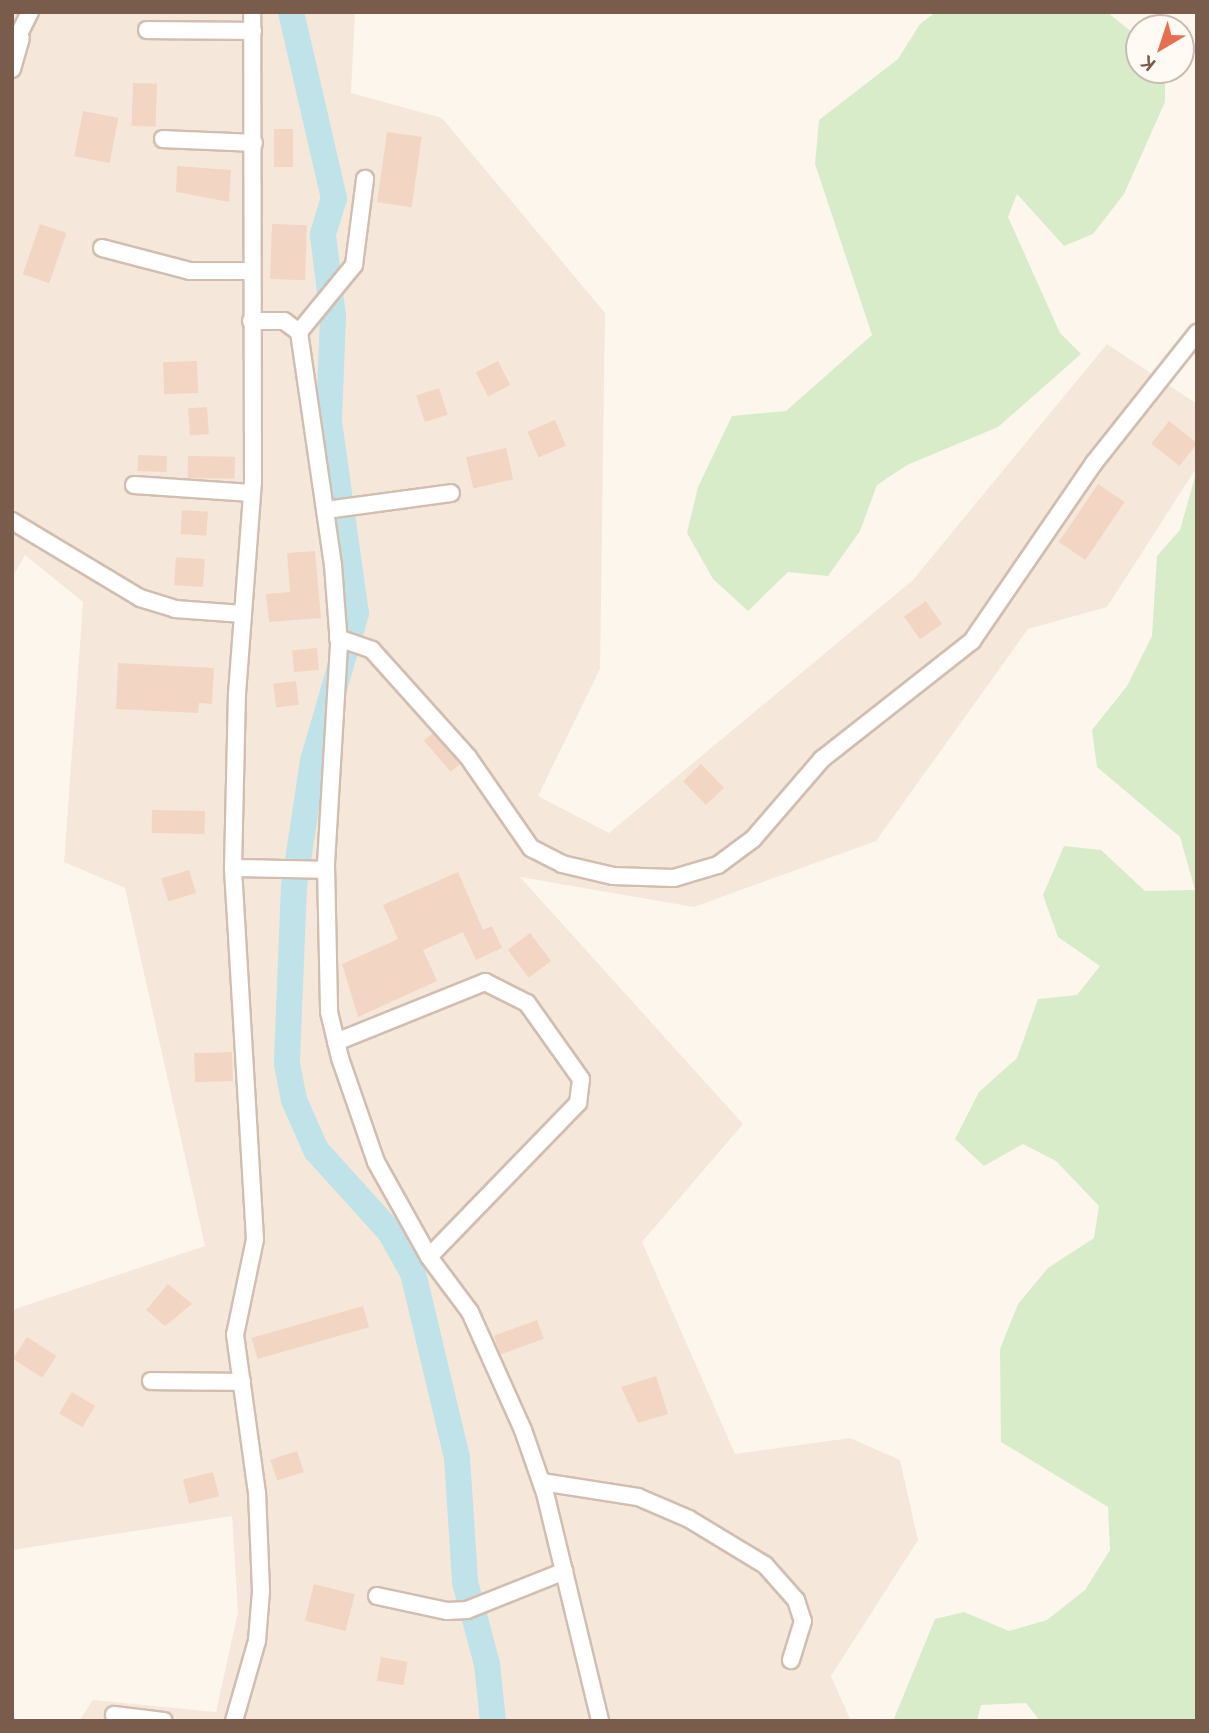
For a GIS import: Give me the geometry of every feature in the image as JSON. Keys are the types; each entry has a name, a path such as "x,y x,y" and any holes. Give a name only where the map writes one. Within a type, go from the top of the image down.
{"street":[{"path":"12,69 17,41 30,12"},
{"path":"234,1721 257,1641 261,1591 242,1382 235,1335 255,1239 233,868 243,614 252,493 252,12"},
{"path":"147,30 253,30"},
{"path":"163,139 254,143"},
{"path":"299,332 354,265 365,179"},
{"path":"103,248 190,271 252,271"},
{"path":"251,321 284,321 299,332 326,510 338,638 326,870 329,1012 336,1042 376,1163 429,1257 470,1312 541,1482 600,1721"},
{"path":"338,638 372,649 468,757 531,848 562,864 613,876 674,878 718,865 753,839 785,798 858,727 972,641 1094,463 1197,333"},
{"path":"134,485 252,493"},
{"path":"326,510 451,493"},
{"path":"12,521 140,598 175,608 243,614"},
{"path":"233,868 326,870"},
{"path":"336,1042 485,982 527,1003 581,1079 578,1103 429,1257"},
{"path":"151,1381 242,1382"},
{"path":"541,1482 638,1497 689,1518 765,1565 796,1600 803,1621 790,1660"},
{"path":"377,1596 447,1611 467,1609 565,1571"},
{"path":"114,1715 164,1721"}],"shaded area":[{"path":"12,12 355,12 351,93 442,118 605,313 600,669 538,796 609,833 913,580 1107,344 1197,404 1197,467 1107,607 1028,629 876,841 694,907 520,877 743,1124 642,1242 735,1454 850,1438 900,1460 918,1540 831,1676 851,1721 79,1721 93,1700 216,1712 238,1612 232,1516 12,1550 12,1310 205,1246 125,888 64,862 83,602 25,555 12,578"}],"green space":[{"path":"936,12 1107,12 1125,27 1125,84 1165,84 1165,102 1124,194 1093,234 1064,246 1017,194 1008,217 1060,333 1081,354 998,427 907,465 877,485 860,531 828,576 788,572 748,611 713,579 687,533 698,487 732,416 786,411 872,335 815,164 819,120 898,59 920,24"},
{"path":"1197,470 1197,1721 1040,1721 1026,1703 981,1705 977,1721 893,1721 935,1619 964,1612 1009,1631 1047,1620 1085,1590 1110,1550 1108,1507 1001,1442 1000,1349 1018,1304 1048,1268 1094,1238 1099,1206 1056,1161 1023,1144 984,1166 955,1139 979,1092 1017,1058 1038,999 1077,995 1100,966 1058,937 1043,895 1064,846 1101,850 1145,891 1195,890 1180,837 1097,767 1092,730 1127,686 1152,636 1157,556 1180,530"}],"building":[{"path":"133,83 157,84 155,127 131,126"},
{"path":"83,111 118,118 110,163 74,156"},
{"path":"274,129 293,129 293,167 274,167"},
{"path":"387,132 422,137 412,207 377,202"},
{"path":"177,166 231,170 229,202 176,192"},
{"path":"40,224 66,233 49,283 23,274"},
{"path":"272,224 307,225 305,280 270,279"},
{"path":"197,361 198,393 164,394 163,362"},
{"path":"498,361 510,385 488,396 476,372"},
{"path":"439,388 448,415 425,422 416,395"},
{"path":"207,407 209,434 190,435 188,408"},
{"path":"555,420 566,446 538,457 527,432"},
{"path":"1169,421 1197,443 1180,466 1151,444"},
{"path":"506,448 513,479 473,488 466,457"},
{"path":"138,455 167,456 166,472 137,471"},
{"path":"188,456 235,457 235,479 188,478"},
{"path":"1098,484 1125,502 1085,560 1059,542"},
{"path":"182,510 208,512 206,536 180,534"},
{"path":"315,551 321,618 269,622 266,594 290,592 287,553"},
{"path":"176,557 205,559 203,587 174,585"},
{"path":"926,601 942,624 920,639 904,616"},
{"path":"317,648 319,670 294,672 292,650"},
{"path":"118,663 214,668 212,704 199,703 198,713 116,709"},
{"path":"296,681 299,705 276,708 273,684"},
{"path":"433,733 460,764 451,772 424,741"},
{"path":"701,764 724,788 706,805 683,781"},
{"path":"152,810 205,811 205,834 152,833"},
{"path":"189,870 196,893 168,901 161,878"},
{"path":"458,872 483,930 492,926 502,948 476,960 463,932 423,950 437,981 358,1017 342,964 398,939 383,905"},
{"path":"530,933 551,961 529,978 508,950"},
{"path":"232,1052 233,1081 195,1082 194,1053"},
{"path":"168,1284 192,1304 165,1326 146,1310"},
{"path":"363,1306 369,1327 258,1359 251,1338"},
{"path":"537,1320 544,1339 501,1355 494,1336"},
{"path":"27,1337 56,1356 42,1378 13,1359"},
{"path":"656,1376 668,1414 638,1423 621,1387"},
{"path":"72,1392 95,1406 82,1427 59,1413"},
{"path":"297,1451 304,1472 277,1481 270,1460"},
{"path":"213,1472 219,1496 189,1504 183,1479"},
{"path":"314,1584 355,1594 346,1631 305,1621"},
{"path":"381,1657 408,1662 403,1685 377,1681"}],"waterway":[{"path":"291,12 334,198 323,235 333,316 329,422 356,613 313,761 294,886 287,1064 294,1100 316,1150 390,1232 413,1273 457,1457 465,1582 487,1664 493,1721"}]}
